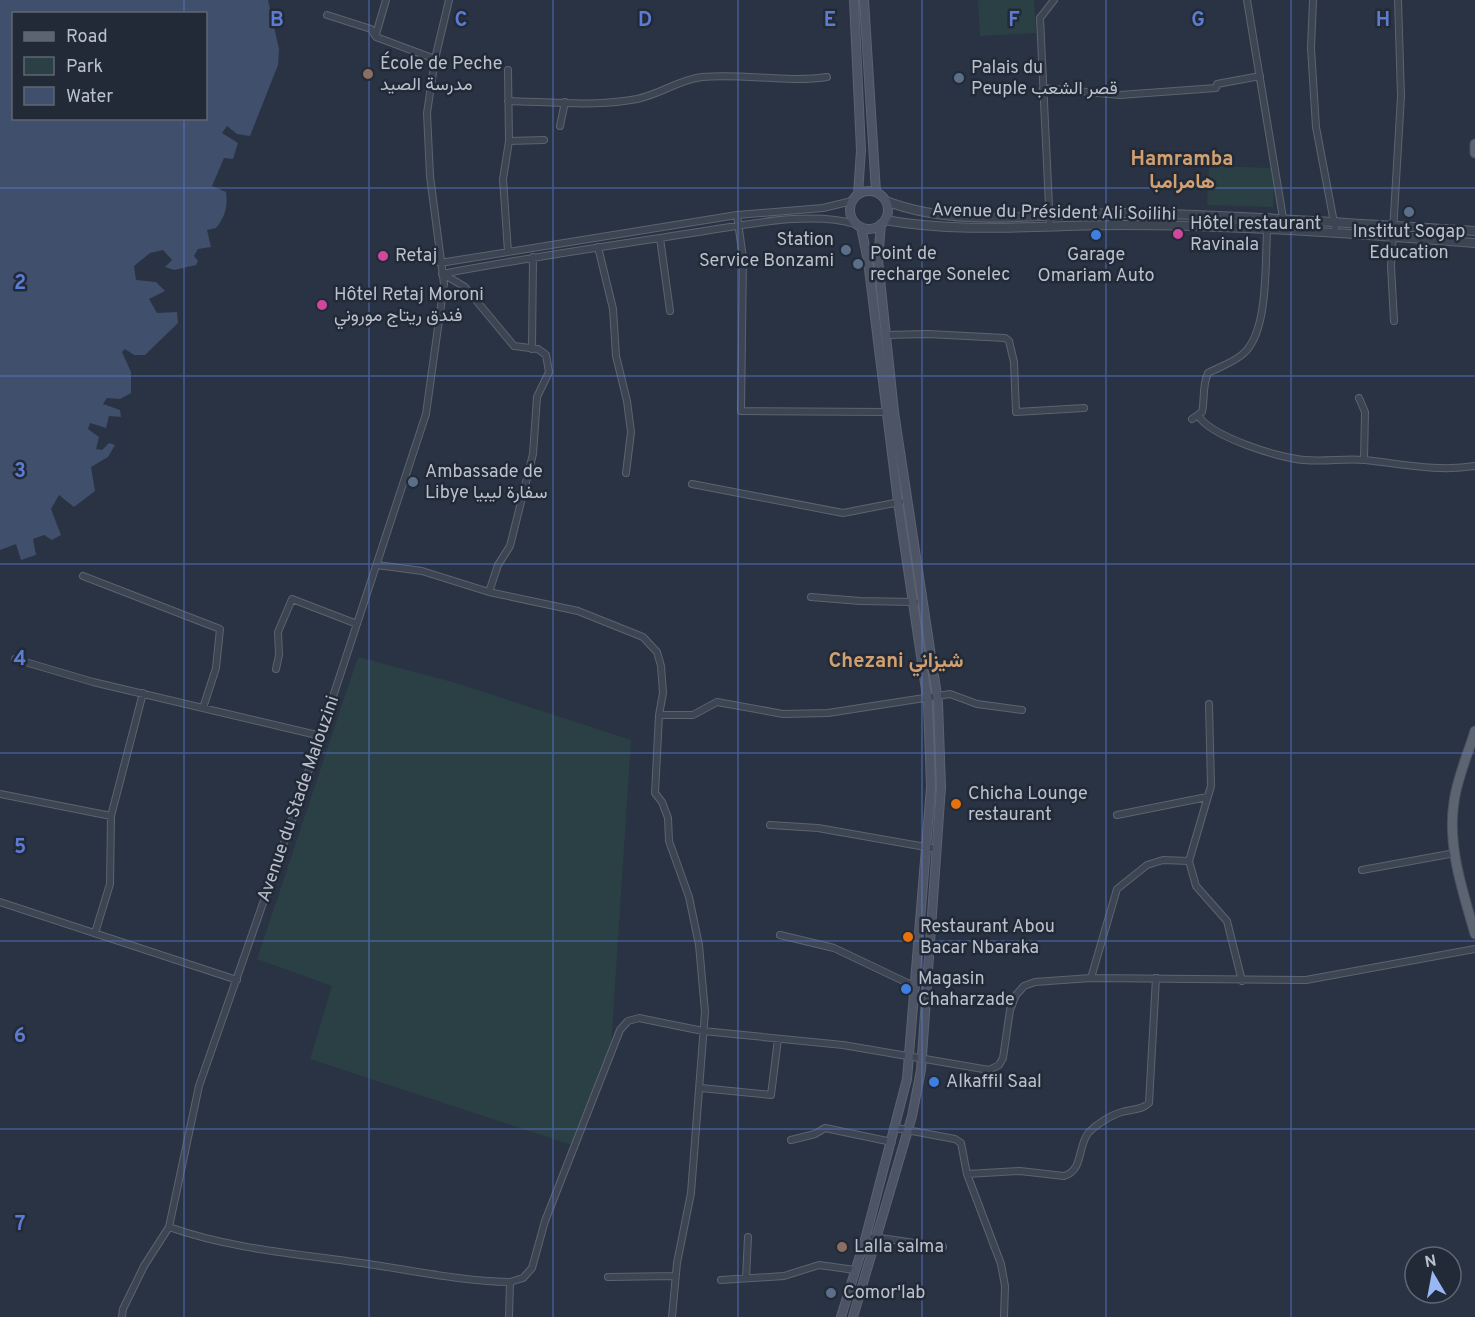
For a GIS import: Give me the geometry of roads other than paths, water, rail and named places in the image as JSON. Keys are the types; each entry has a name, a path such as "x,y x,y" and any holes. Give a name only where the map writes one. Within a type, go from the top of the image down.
{"main road":[{"path":"853,1317 908,1131 923,1057 941,787 932,696 901,501 868,261 858,225 850,213 855,197 861,150 854,0"},
{"path":"864,0 876,192"},
{"path":"1475,144 1475,153"},
{"path":"855,197 867,191 876,192 886,201 888,211 883,222 878,260 886,335 890,412"},
{"path":"858,225 871,229 883,222"},
{"path":"841,1317 896,1128 911,1056 931,787 932,696"},
{"path":"1475,731 1454,801 1452,834 1475,934"}],"street":[{"path":"376,34 386,0"},
{"name":"Avenue du Stade Malouzini","path":"122,1317 123,1309 144,1266 170,1227 199,1086 321,736 426,414 442,310 442,272 426,128 435,58 449,0"},
{"path":"1050,227 1040,18 1054,0"},
{"path":"1247,0 1283,218 1282,230"},
{"path":"1313,0 1311,48 1316,127 1336,223 1336,233"},
{"path":"1394,321 1390,285 1401,96 1398,0"},
{"path":"327,15 371,29 376,37 435,58"},
{"path":"508,70 509,141 503,179 508,252"},
{"path":"508,101 565,102 637,99 681,80 704,77 746,76 784,80 827,77"},
{"path":"1043,88 1120,96 1216,88 1217,84 1260,76"},
{"path":"560,126 565,102"},
{"path":"509,141 544,140"},
{"path":"440,263 736,215 823,208 855,197"},
{"name":"Avenue du Président Ali Soilihi","path":"886,201 908,210 973,216 1123,213 1268,217 1475,231"},
{"path":"736,215 743,258 741,411 890,412"},
{"path":"1268,217 1262,312 1253,344 1243,355 1208,373 1203,385 1205,400 1202,412 1195,417 1207,426 1284,457 1306,460 1364,460 1425,467 1475,466"},
{"path":"442,272 738,226 813,218 838,219 858,225"},
{"name":"Avenue du Président Ali Soilihi","path":"883,222 968,226 1122,225 1282,230 1475,243"},
{"path":"660,238 670,311"},
{"path":"598,247 613,309 616,356 627,402 631,432 626,473"},
{"path":"532,257 532,349"},
{"path":"442,272 465,288 514,346 532,349 546,355 549,372 537,397 533,454 510,546 498,565 489,592"},
{"path":"886,335 928,334 1005,338 1009,341 1014,363 1016,412 1084,408"},
{"path":"1359,398 1365,412 1364,460"},
{"path":"692,484 843,513 901,501"},
{"path":"377,565 422,571 489,592 578,611 644,637 657,652 661,666 663,693 658,716 655,792 668,818 669,841 689,897 699,945 705,1012 691,1193 675,1276 672,1317"},
{"path":"83,576 220,629 216,668 203,708"},
{"path":"811,597 916,602"},
{"path":"276,669 279,655 278,632 292,599 357,624"},
{"path":"15,659 321,736"},
{"path":"95,933 110,884 111,816 143,693"},
{"path":"658,716 693,715 717,702 783,714 828,713 950,694 977,704 1022,710"},
{"path":"1209,704 1211,786 1189,861 1196,886 1227,921 1242,981"},
{"path":"0,794 111,816"},
{"path":"1117,815 1207,797"},
{"path":"770,825 818,828 936,849"},
{"path":"1362,870 1455,853"},
{"path":"1091,978 1117,889 1147,865 1163,860 1189,861"},
{"path":"0,902 237,980"},
{"path":"780,935 834,948 916,987"},
{"path":"170,1227 206,1240 303,1258 368,1264 422,1275 510,1282 523,1278 532,1268 545,1221 620,1030 628,1021 639,1018 703,1031 745,1033 778,1039 843,1045 989,1070 994,1069 1003,1058 1010,1010 1016,995 1024,986 1035,982 1091,978 1306,980 1475,949"},
{"path":"967,1174 1020,1171 1064,1176 1071,1174 1076,1168 1083,1142 1089,1132 1120,1113 1145,1107 1149,1103 1156,978"},
{"path":"700,1088 771,1095 778,1039"},
{"path":"791,1140 815,1134 825,1128 892,1142"},
{"path":"896,1128 955,1138 961,1143 967,1174 1001,1264 1005,1286 1004,1317"},
{"path":"866,1236 943,1247"},
{"path":"746,1278 748,1237"},
{"path":"721,1280 784,1276 819,1265 855,1270"},
{"path":"608,1276 675,1276"},
{"path":"509,1317 510,1282"}],"water":[{"path":"0,0 268,0 279,49 278,65 250,136 237,134 227,126 222,133 238,143 233,159 224,158 212,186 226,192 227,202 224,216 219,224 216,228 207,230 211,247 198,249 194,256 198,261 196,265 174,270 165,267 172,260 163,250 150,253 134,266 136,280 156,282 165,291 149,299 157,313 177,312 178,323 145,355 134,355 125,349 122,352 131,372 131,393 120,399 107,398 103,404 120,410 121,417 109,416 106,428 90,423 88,429 99,437 96,449 102,450 109,443 115,445 108,457 91,467 95,491 74,507 59,495 51,509 61,535 52,540 44,535 33,539 36,555 21,560 16,544 0,550"}],"place":[{"name":"École de Peche مدرسة الصيد","path":"368,74"},
{"name":"Palais du Peuple قصر الشعب","path":"959,78"},
{"name":"Institut Sogap Education","path":"1409,212"},
{"name":"Hôtel restaurant Ravinala","path":"1178,234"},
{"name":"Garage Omariam Auto","path":"1096,235"},
{"name":"Station Service Bonzami","path":"846,250"},
{"name":"Retaj","path":"383,256"},
{"name":"Point de recharge Sonelec","path":"858,264"},
{"name":"Hôtel Retaj Moroni فندق ريتاج موروني","path":"322,305"},
{"name":"Ambassade de Libye سفارة ليبيا","path":"413,482"},
{"name":"Chicha Lounge restaurant","path":"956,804"},
{"name":"Restaurant Abou Bacar Nbaraka","path":"908,937"},
{"name":"Magasin Chaharzade","path":"906,989"},
{"name":"Alkaffil Saal","path":"934,1082"},
{"name":"Lalla salma","path":"842,1247"},
{"name":"Comor'lab","path":"831,1293"}],"district":[{"name":"Hamramba هامرامبا","path":"1182,172"},
{"name":"Chezani شيزاني","path":"896,662"}]}
